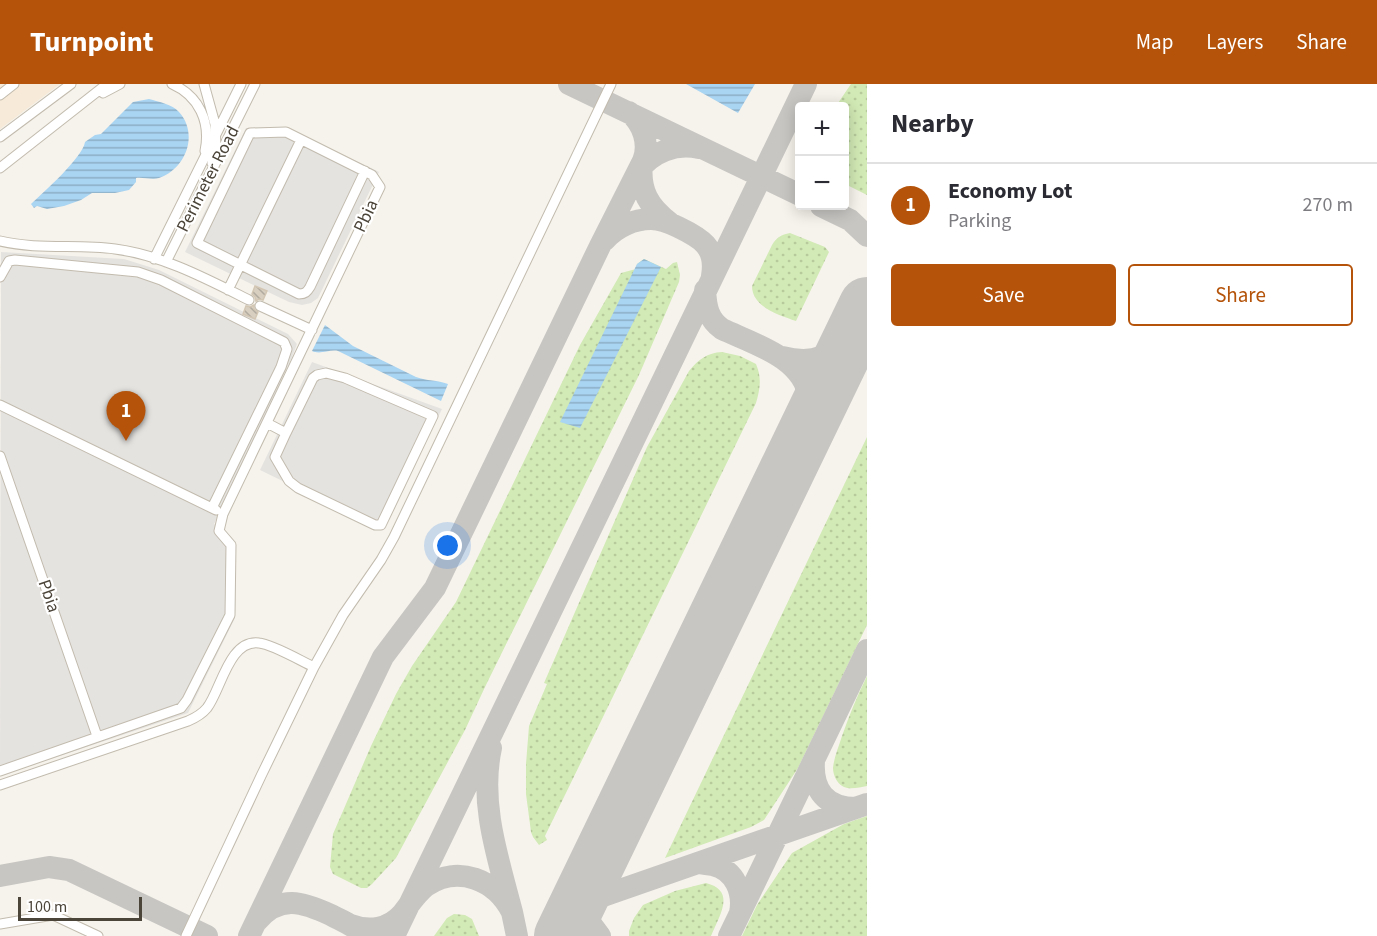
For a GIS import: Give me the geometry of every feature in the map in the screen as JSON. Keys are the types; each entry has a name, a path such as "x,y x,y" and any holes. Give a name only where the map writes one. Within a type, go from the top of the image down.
{"street":[{"path":"0,94 14,84"},
{"path":"0,137 71,84"},
{"path":"61,92 76,84"},
{"path":"0,168 107,84"},
{"path":"85,102 120,84"},
{"path":"172,84 190,95 200,109 206,134 203,160"},
{"path":"204,84 216,133 216,148 206,180"},
{"name":"Perimeter Road","path":"154,259 241,84"},
{"name":"Perimeter Road","path":"166,262 255,84"},
{"path":"186,936 314,667 343,615 394,537 611,84"},
{"name":"Pbia","path":"0,456 97,736 181,708 230,615 231,545 219,531 223,514 380,187 372,175 286,132 250,133 197,243 240,264"},
{"path":"228,290 301,140"},
{"path":"240,264 298,294 303,294 307,291 365,171"},
{"path":"0,242 116,249 166,262 249,300"},
{"path":"0,277 9,261 15,260 138,272 161,280 284,342 287,349 281,367 212,508"},
{"path":"260,306 312,330"},
{"path":"322,373 361,384 432,416 381,525 375,525 298,488 289,481 275,457 286,433 313,378 322,373"},
{"path":"0,405 223,514"},
{"path":"267,423 286,433"},
{"path":"0,785 197,716 210,703 234,656 247,645 255,643 268,645 314,667"},
{"path":"0,771 97,736"},
{"path":"0,924 53,915 98,936"}],"shaded area":[{"path":"0,84 60,84 0,129"},
{"path":"286,127 379,172 318,298 302,305 289,302 185,252 246,128"},
{"path":"1,252 124,259 159,270 288,334 297,344 214,524 236,542 235,618 188,713 0,776"},
{"path":"312,362 442,409 383,530 260,470"}],"green space":[{"path":"851,84 867,84 867,195 849,186 849,102 839,102"},
{"path":"790,233 825,247 829,252 796,321 761,305 753,293 752,286 774,242"},
{"path":"644,259 666,269 677,262 680,275 639,375 465,730 396,858 372,884 367,888 361,888 333,874 330,867 333,834 371,746 412,666 456,602 580,345 621,273 636,269 637,264"},
{"path":"722,352 740,356 756,364 760,384 756,403 545,836 547,840 539,845 531,832 526,794 526,764 529,726 547,684 544,683 647,447 689,371 704,357"},
{"path":"867,437 867,625 798,768 764,820 751,827 665,858"},
{"path":"867,676 867,786 847,788 839,784 836,779 833,771 834,764 847,721"},
{"path":"867,816 867,936 742,936 757,905 792,853 844,824"},
{"path":"706,883 721,892 723,898 721,913 711,936 629,936 634,918 643,905 675,891"},
{"path":"454,914 465,915 472,919 479,936 434,936 447,918"}],"water":[{"path":"686,84 755,84 738,113"},
{"path":"149,99 173,107 185,121 189,140 187,150 176,167 159,178 136,178 136,182 129,190 115,193 92,193 64,206 47,209 37,206 34,208 31,204 78,156 85,142 101,134 133,102"},
{"path":"644,259 661,267 580,428 560,422 637,264"},
{"path":"325,325 353,346 416,377 448,384 441,401 338,351 312,351"}],"building":[{"path":"255,286 267,291 263,300 256,301 252,294"},
{"path":"254,305 254,309 258,312 255,319 243,314 246,306"}],"taxiway":[{"path":"569,84 795,193"},
{"path":"394,936 806,84"},
{"path":"249,936 383,657 435,588 643,161 646,148 644,135 638,122 629,112"},
{"path":"638,171 650,159 665,150 681,147 699,148"},
{"path":"642,163 642,182 647,198 656,211 670,223"},
{"path":"829,210 850,220 867,236"},
{"path":"605,240 614,231 632,222 645,219 665,222 694,235 706,245 712,258 712,276"},
{"path":"705,290 709,312 717,325 776,354 798,372 809,398 805,435"},
{"path":"782,357 814,359 838,347 854,332"},
{"path":"729,936 867,650"},
{"path":"351,925 372,929 385,926 397,919 426,886 438,879 451,876 463,876 486,884 496,891 512,912 496,851 489,810 487,789 491,748"},
{"path":"814,761 816,781 823,795 836,805 856,808"},
{"path":"600,936 577,905 867,804"},
{"path":"698,863 721,868 732,877 741,898 740,913"},
{"path":"0,876 49,867 69,870 207,936"},
{"path":"257,921 274,907 283,904 301,904 331,915 352,926 363,935"},
{"path":"512,912 517,936"}],"runway":[{"path":"562,936 867,305"}],"place":[{"name":"Economy Lot","path":"126,441"}]}
